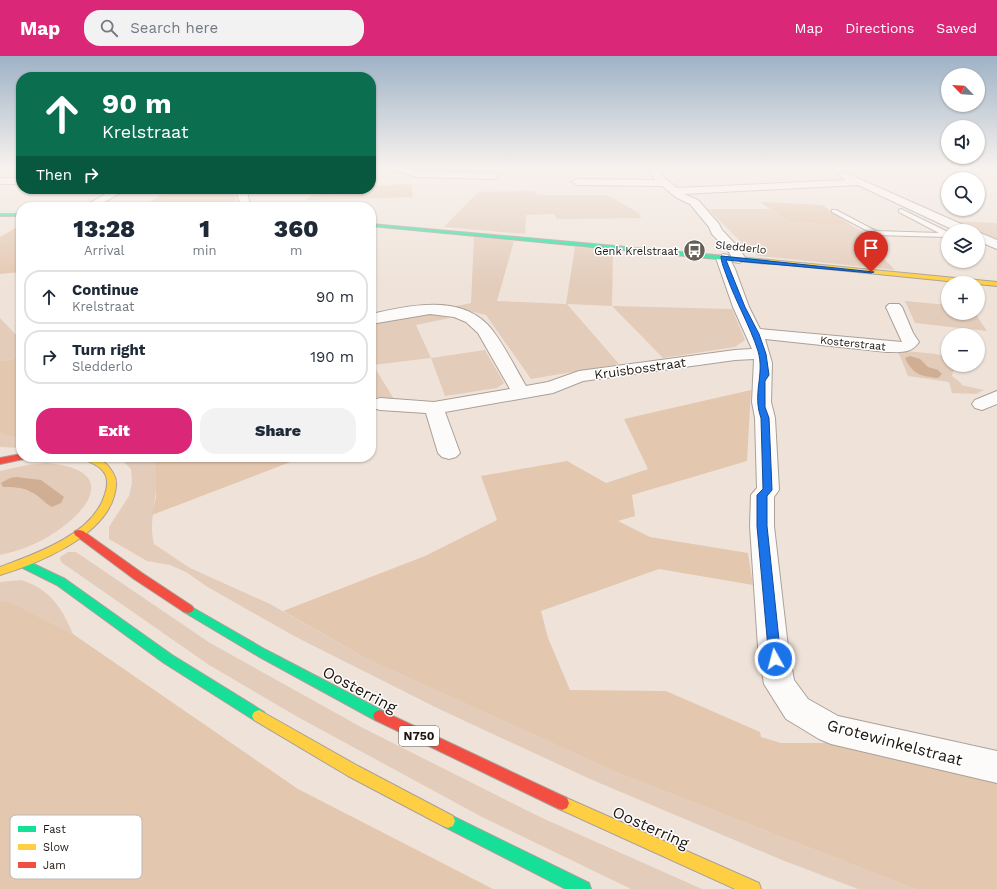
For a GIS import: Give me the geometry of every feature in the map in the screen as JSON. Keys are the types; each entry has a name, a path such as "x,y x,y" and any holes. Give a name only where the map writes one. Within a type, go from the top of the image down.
{"main road":[{"path":"0,215 16,215"},
{"name":"Sledderlo","path":"376,225 997,284"},
{"path":"0,461 16,457"},
{"path":"0,571 24,563 57,548 79,533 101,513 108,503 113,485 108,470 98,462"},
{"name":"Oosterring","path":"79,533 178,603 254,650 382,718 543,796 753,889"},
{"path":"24,563 43,570 58,579 130,633 218,692 334,759 514,855 583,889"}],"street":[{"path":"698,207 715,226 716,231 734,250 739,259"},
{"path":"913,207 951,224"},
{"path":"985,239 997,245"},
{"path":"723,258 741,307 755,334 762,354"},
{"name":"Kosterstraat","path":"755,334 773,334 906,347 911,342 905,333 894,307"},
{"path":"376,318 408,311 432,309 452,312 471,318 483,328 520,391"},
{"name":"Kruisbosstraat","path":"380,404 434,408 520,391 553,387 579,376 736,355 762,354"},
{"name":"Grotewinkelstraat","path":"762,354 765,375 762,381 762,407 765,418 765,452 768,490 762,495 762,526 773,647 779,684 797,709 831,729 997,767"},
{"path":"434,408 449,453"}],"lane":[{"path":"834,211 875,233 941,235"},
{"path":"901,211 941,231"}],"shaded area":[{"path":"464,207 628,207 639,213 641,218 557,219 554,214 526,215 525,234 444,227"},
{"path":"767,207 825,207 852,226 788,222"},
{"path":"708,209 769,209 788,222 852,226 867,234 878,234 889,251 875,250 895,270 759,256 751,252"},
{"path":"954,221 997,223 997,240 985,235 985,224 961,224"},
{"path":"16,228 16,272 0,274 0,237"},
{"path":"474,237 514,241 497,301 566,304 575,247 613,250 612,306 567,304 619,364 531,379 486,315 451,307 471,303"},
{"path":"905,301 941,304 941,320 980,320 985,328 960,328 915,323"},
{"path":"612,306 732,309 745,340 735,347 663,358"},
{"path":"433,314 450,318 416,325 431,358 376,365 376,323"},
{"path":"0,318 16,335 16,359 0,361"},
{"path":"887,349 941,355 941,372 953,372 952,376 962,384 961,385 984,390 976,394 952,393 949,382 908,376 899,354 888,352"},
{"path":"485,350 504,383 497,388 445,396 431,358"},
{"path":"910,356 920,359 928,367 938,370 942,374 938,378 918,374 911,368 905,358"},
{"path":"16,359 16,438 0,433 0,361"},
{"path":"376,370 394,399 376,397"},
{"path":"751,390 747,461 632,495 635,516 618,521 650,537 748,553 753,585 659,569 541,611 548,638 570,690 666,691 760,732 761,737 781,743 832,743 997,778 997,889 915,889 618,773 369,660 283,611 425,556 497,520 481,476 567,461 606,483 648,469 624,419"},
{"path":"0,433 16,438 16,448 0,447"},
{"path":"124,462 152,462 155,464 156,490 152,527 154,544 190,568 270,604 369,660 618,773 915,889 858,889 782,860 590,779 437,708 294,636 206,586 186,572 170,565 147,561 109,539 109,527 129,496 132,483 131,469"},
{"path":"152,462 291,462 152,515 156,497 155,464"},
{"path":"46,463 67,466 81,472 89,479 91,488 89,498 82,509 57,531 30,546 0,555 0,471 27,465"},
{"path":"16,477 41,480 64,497 61,503 52,507 28,490 3,487 1,483 10,478"},
{"path":"68,552 76,552 210,643 361,727 540,817 702,889 631,889 480,816 296,716 209,665 61,562 60,557"},
{"path":"21,580 40,589 54,601 73,634 11,602 0,602 0,582"},
{"path":"0,602 11,602 73,634 298,789 493,889 0,889"}],"traffic: fast":[{"path":"0,215 16,215"},
{"path":"376,225 770,262"},
{"path":"23,563 61,582 168,659 259,716"},
{"path":"188,609 262,653 380,716"},
{"path":"448,821 583,889"}],"traffic: slow":[{"path":"770,262 997,284"},
{"path":"0,571 50,551 84,530 98,517 108,503 112,481 105,468 97,462"},
{"path":"259,716 353,771 448,821"},
{"path":"562,803 753,889"}],"traffic: jam":[{"path":"0,461 16,458"},
{"path":"79,533 138,576 188,609"},
{"path":"380,716 562,803"}],"place":[{"name":"Genk Krelstraat","path":"694,251"}],"route":[{"path":"775,659 762,526 762,495 768,490 765,452 765,418 762,407 762,381 765,375 762,354 755,334 741,307 723,258 871,272"}]}
